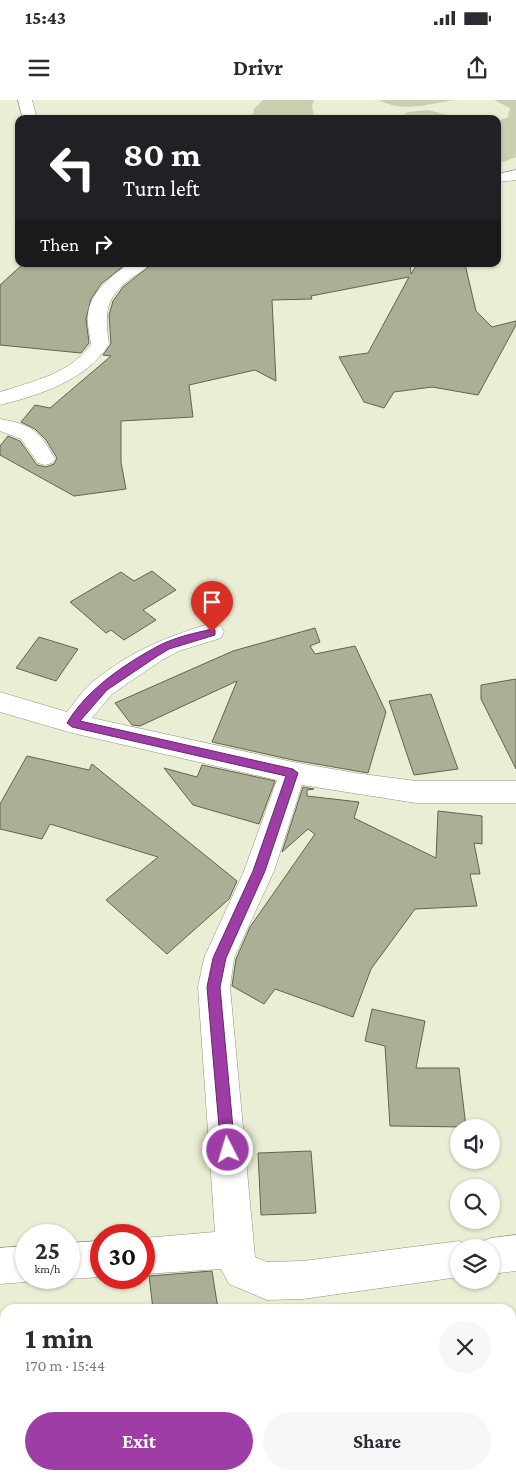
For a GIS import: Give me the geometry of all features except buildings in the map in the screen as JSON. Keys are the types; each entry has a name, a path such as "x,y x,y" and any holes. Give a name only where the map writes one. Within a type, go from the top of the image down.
{"street":[{"path":"25,100 29,115"},
{"path":"501,178 516,175"},
{"path":"0,399 51,381 88,360 100,344 97,312 102,299 120,279 137,267"},
{"path":"0,425 16,428 32,436 45,459"},
{"path":"72,723 103,687 152,654 166,647 212,632"},
{"path":"0,702 72,723 293,773 355,784 416,792 516,792"},
{"path":"293,773 259,871 220,958 214,987 234,1247 238,1266 242,1271 267,1281 303,1280 450,1260"},
{"path":"155,1255 223,1250 234,1247"},
{"path":"500,1255 516,1253"},
{"path":"0,1266 15,1265"}],"green space":[{"path":"263,100 314,100 312,106 313,115 252,115 254,109"},
{"path":"379,100 455,100 407,107 388,104"},
{"path":"494,100 516,100 516,157 501,163 501,120 508,117 510,108"},
{"path":"428,110 447,115 405,115 407,112"}],"route":[{"path":"212,632 166,647 152,654 103,687 72,723 293,773 274,833 220,958 214,987 228,1150"}]}
